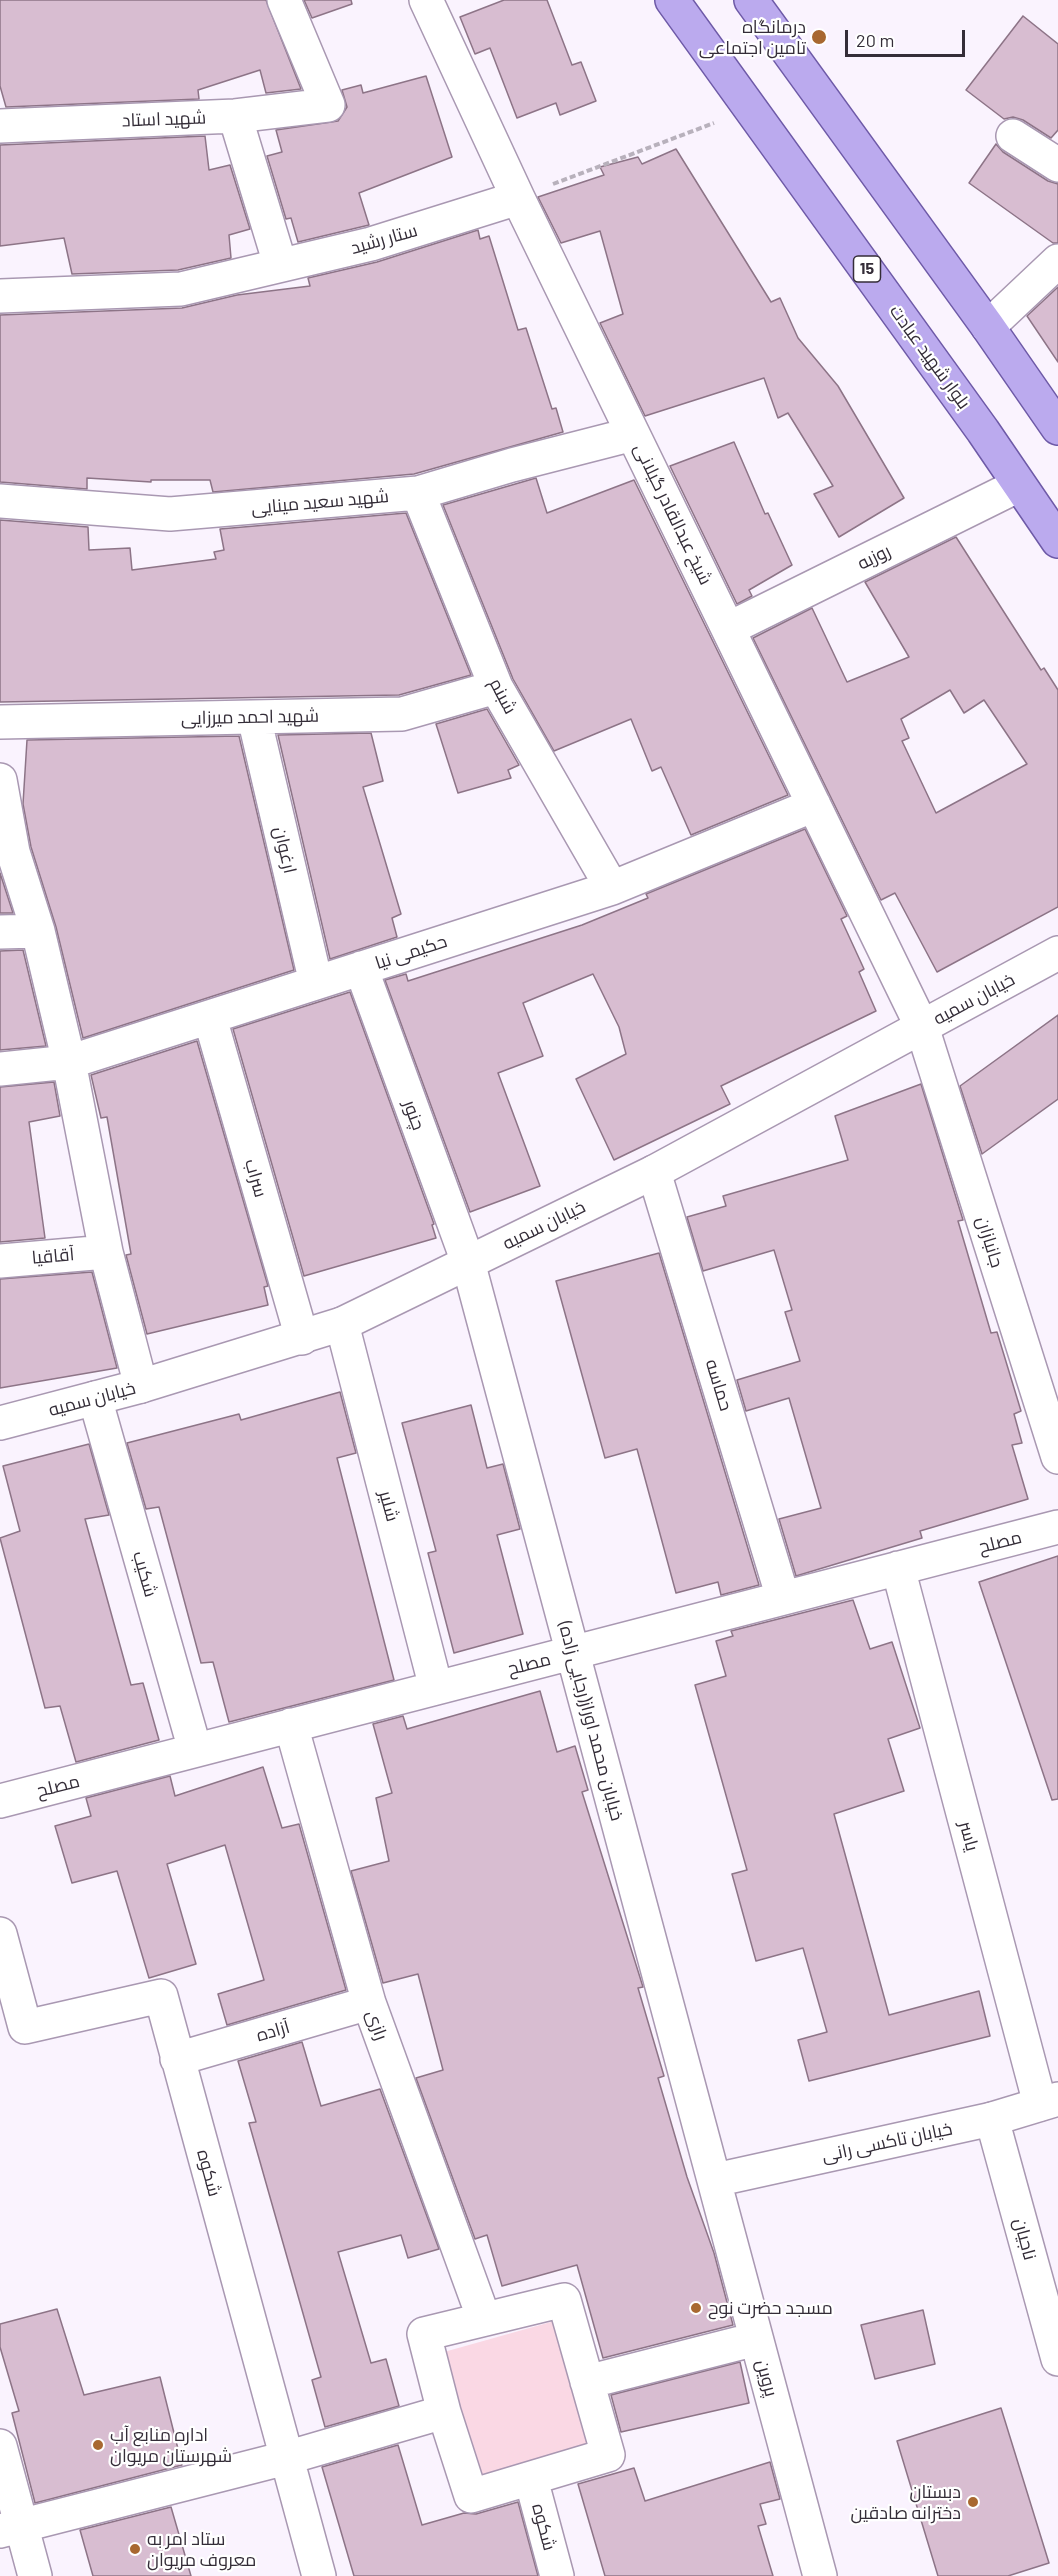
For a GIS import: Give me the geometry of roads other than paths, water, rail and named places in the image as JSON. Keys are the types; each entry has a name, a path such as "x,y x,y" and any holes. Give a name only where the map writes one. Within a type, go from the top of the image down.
{"main road":[{"name":"بلوار شهید عبادت","path":"672,0 1058,541"},
{"path":"751,0 988,327 1058,428"}],"street":[{"name":"شهید استاد","path":"0,126 235,116 328,105 284,0"},
{"name":"شیخ عبدالقادر گیلانی","path":"426,0 518,198 922,1027"},
{"path":"235,116 279,264"},
{"path":"1013,136 1058,165"},
{"name":"ستار رشید","path":"0,296 181,289 371,244 518,198"},
{"path":"988,327 1058,261"},
{"name":"شهید سعید مینایی","path":"0,501 170,514 418,493 633,434"},
{"name":"روزبه","path":"728,629 1020,485"},
{"name":"شبنم","path":"418,493 496,687 612,888"},
{"name":"شهید احمد میرزایی","path":"0,722 402,714 496,687"},
{"name":"ارغوان","path":"254,717 316,983"},
{"path":"0,780 7,853 38,931 69,1062 106,1252 141,1386"},
{"name":"حکیمی نیا","path":"0,1069 69,1062 612,888 814,805"},
{"path":"0,932 38,931"},
{"name":"خیابان سمیه","path":"0,1423 141,1386 342,1324 654,1172 1058,953"},
{"name":"چنور","path":"361,968 468,1262"},
{"name":"سراب","path":"210,1018 302,1338"},
{"name":"جانبازان","path":"922,1027 1058,1457"},
{"name":"حماسه","path":"654,1172 783,1598"},
{"name":"آقاقیا","path":"0,1261 106,1252"},
{"name":"خیابان محمد اوراز(رجایی زاده)","path":"468,1262 715,2180"},
{"name":"شلیر","path":"342,1324 436,1688"},
{"name":"شکیب","path":"95,1398 195,1750"},
{"name":"مصلح","path":"0,1801 1058,1527"},
{"name":"یاسر","path":"898,1568 1049,2102"},
{"name":"رازی","path":"291,1725 369,2002 484,2319"},
{"name":"شکوه","path":"0,1934 25,2027 161,1996 319,2576"},
{"name":"آزاده","path":"177,2058 369,2002"},
{"name":"خیابان تاکسی رانی","path":"715,2180 992,2119 1049,2102"},
{"name":"ناجیان","path":"992,2119 1058,2359"},
{"name":"پروین","path":"715,2180 820,2576"},
{"path":"564,2300 608,2455 471,2496 444,2412 424,2334 484,2319 564,2300"},
{"path":"587,2382 756,2339"},
{"path":"11,2528 286,2458 444,2412"},
{"path":"0,2446 11,2528 34,2576"},
{"name":"شکوه","path":"531,2478 557,2576"}],"place":[{"name":"درمانگاه تامین اجتماعی","path":"819,37"},
{"name":"مسجد حضرت نوح","path":"696,2308"},
{"name":"اداره منابع آب شهرستان مریوان","path":"98,2445"},
{"name":"دبستان دخترانه صادقین","path":"973,2502"},
{"name":"ستاد امر به معروف مریوان","path":"135,2549"}]}
